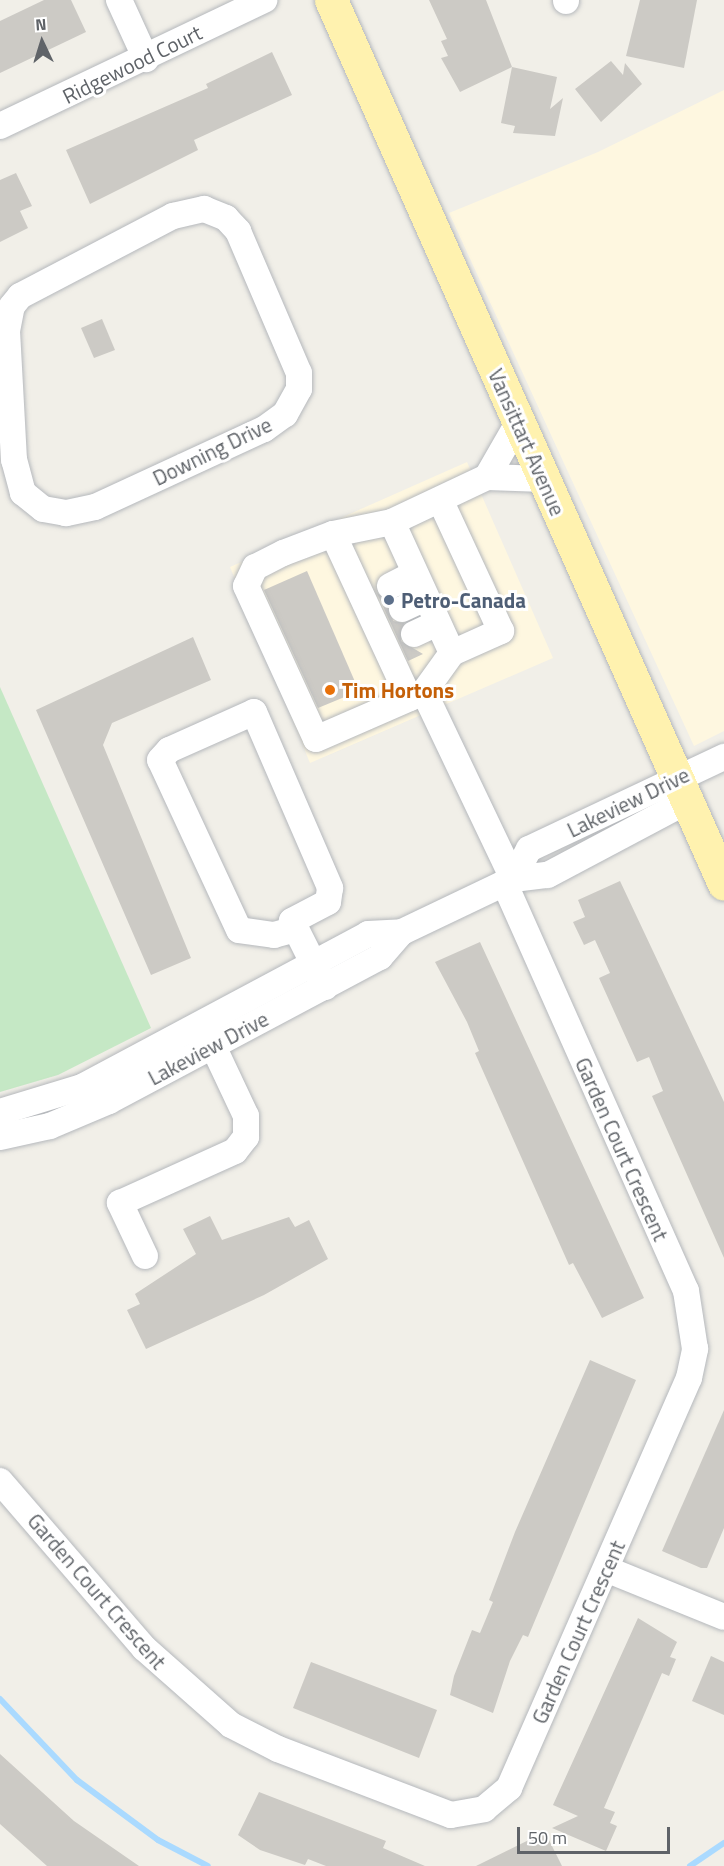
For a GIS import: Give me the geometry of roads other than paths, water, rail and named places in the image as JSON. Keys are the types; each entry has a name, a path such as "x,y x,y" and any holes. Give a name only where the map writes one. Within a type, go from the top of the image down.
{"main road":[{"name":"Vansittart Avenue","path":"331,0 724,884"}],"street":[{"path":"119,0 146,59"},
{"name":"Ridgewood Court","path":"0,126 146,59 264,0"},
{"name":"Downing Drive","path":"204,209 226,218 238,231 299,373 299,390 285,414 254,434 95,507 66,513 43,509 23,493 14,460 6,302 163,221 204,209"},
{"path":"487,477 518,423"},
{"path":"441,502 501,631 452,653 416,695 316,739 246,586 255,567 333,534 392,522 441,502 487,477 544,479"},
{"path":"392,522 452,653"},
{"name":"Garden Court Crescent","path":"0,1481 144,1648 231,1725 278,1749 451,1815 484,1809 509,1788 689,1378 694,1319 508,881 416,695 399,641 381,604 333,534"},
{"path":"381,604 415,573"},
{"path":"381,604 426,597"},
{"path":"399,641 438,623"},
{"path":"296,929 273,935 239,930 160,760 169,750 254,712 330,888 328,902 292,921 296,929 313,964 325,987"},
{"name":"Lakeview Drive","path":"0,1137 80,1114 208,1035 313,964 368,934 402,932 508,881 530,849 681,789 724,757"},
{"name":"Lakeview Drive","path":"0,1112 82,1087 325,987 380,957 402,932"},
{"path":"145,1256 120,1203 235,1151 246,1137 246,1116 208,1035"},
{"path":"606,1569 724,1617"}],"waterway":[{"path":"0,1699 77,1780 158,1840 208,1866"},
{"path":"690,1866 724,1843"}],"place":[{"name":"Petro-Canada","path":"389,600"},
{"name":"Tim Hortons","path":"330,690"}]}
